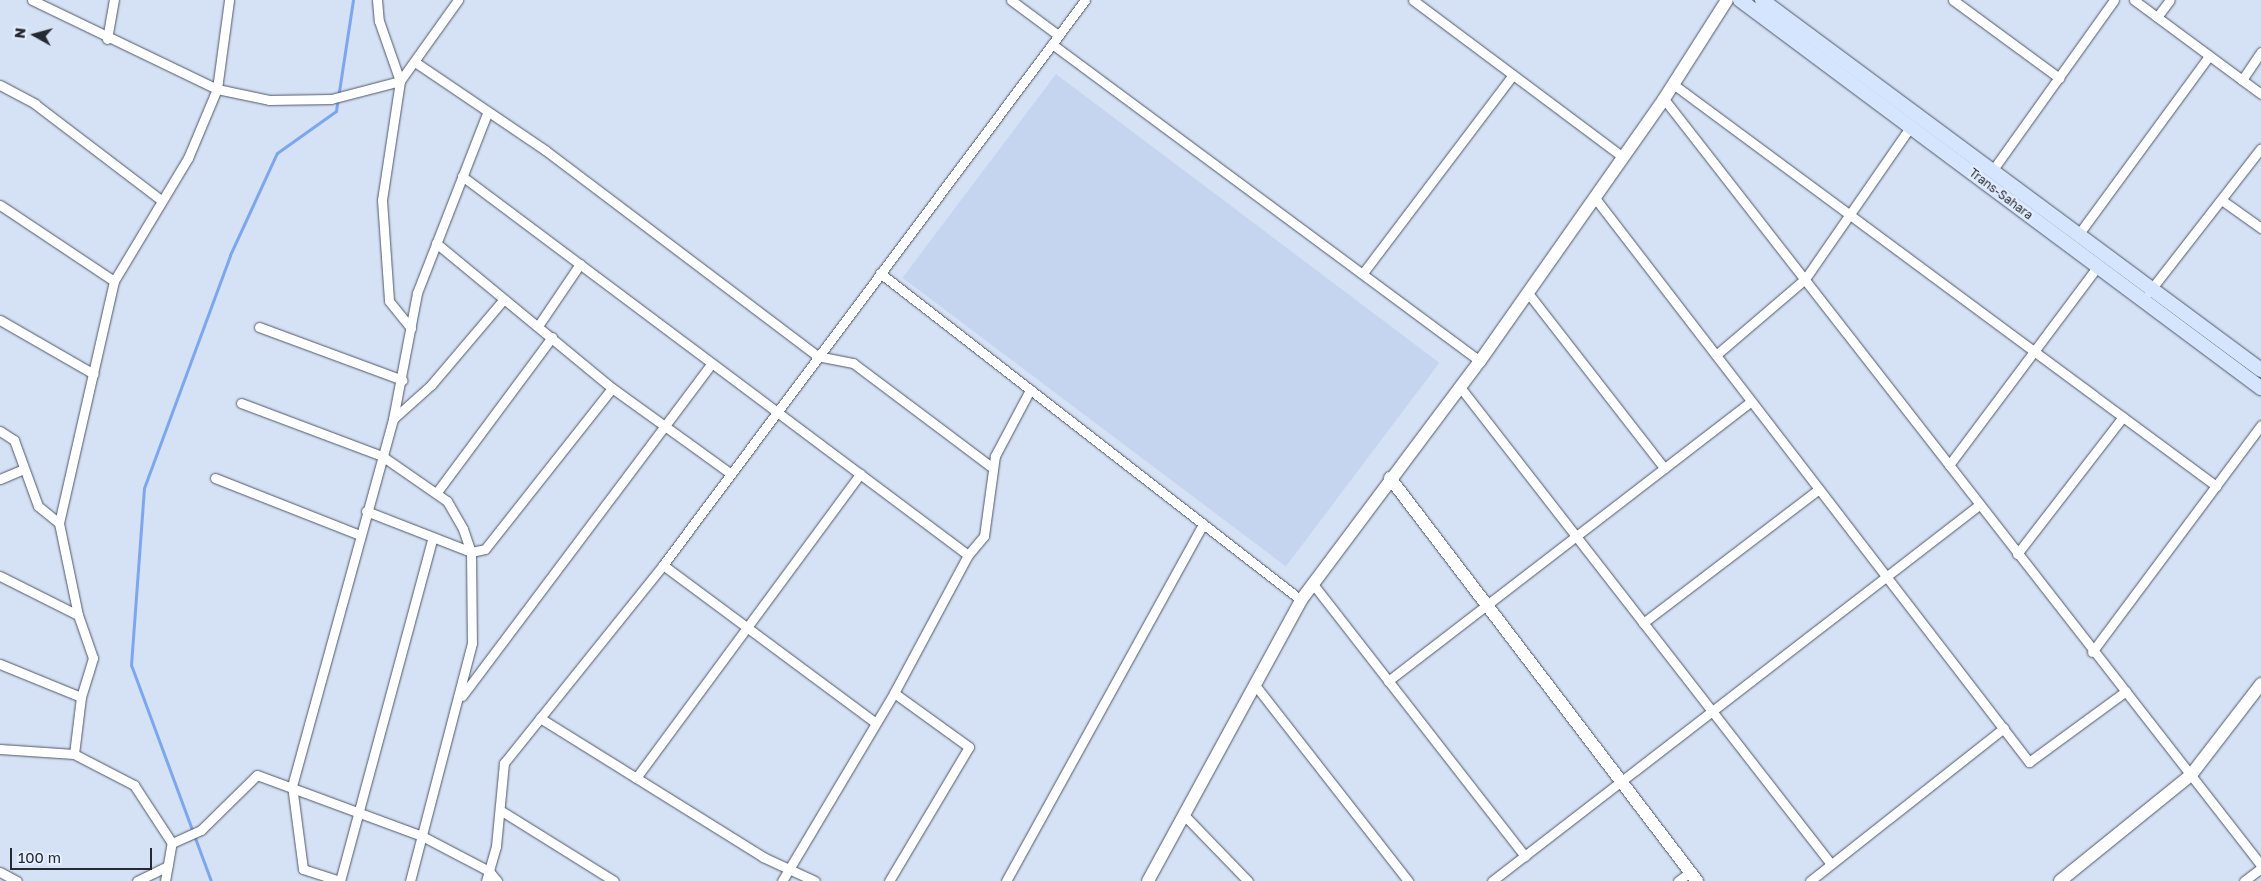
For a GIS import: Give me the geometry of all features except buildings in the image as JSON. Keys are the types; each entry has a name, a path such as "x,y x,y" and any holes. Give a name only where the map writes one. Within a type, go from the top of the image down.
{"main road":[{"name":"Trans-Sahara","path":"1740,0 2098,267 2147,295 2261,370"},
{"name":"Trans-Sahara","path":"1762,0 2078,235 2147,295 2261,388"}],"street":[{"path":"32,0 107,39 217,89 269,100 331,99 400,81 458,0"},
{"path":"107,39 114,0"},
{"path":"74,754 81,697 93,658 78,615 59,523 114,281 188,158 217,89 229,0"},
{"path":"377,0 400,81 382,200 390,301 411,328"},
{"path":"1011,0 1058,35"},
{"path":"486,881 500,810 504,764 663,565 817,356 1085,0"},
{"path":"1413,0 1624,157"},
{"path":"1148,881 1301,600 1528,293 1664,99 1727,0"},
{"path":"1954,0 2059,78"},
{"path":"1992,171 2114,0"},
{"path":"2134,0 2261,94"},
{"path":"2157,17 2170,0"},
{"path":"1052,44 1480,360"},
{"path":"2242,80 2261,52"},
{"path":"2078,235 2209,56"},
{"path":"415,62 487,113 545,150 817,356 853,363 993,468"},
{"path":"1363,274 1513,75"},
{"path":"1673,84 2216,486"},
{"path":"0,85 35,104 161,200"},
{"path":"1664,99 1980,504 2092,652 2126,691 2261,866 2244,881"},
{"path":"433,537 340,881 303,869 292,786 366,511 393,419 402,380 417,293 487,113"},
{"path":"1716,355 1805,280 1911,126"},
{"path":"2147,295 2223,201 2261,148"},
{"path":"462,176 710,364 968,555"},
{"path":"1594,198 2030,762 2126,691"},
{"path":"2223,201 2261,228"},
{"path":"0,206 114,281"},
{"path":"436,243 612,388 730,473"},
{"path":"538,326 580,264"},
{"path":"1949,464 2098,267"},
{"path":"880,273 1301,600"},
{"path":"1528,293 1664,468"},
{"path":"393,419 431,385 503,300"},
{"path":"0,320 94,374"},
{"path":"259,327 402,380"},
{"path":"437,492 552,338"},
{"path":"459,700 710,364"},
{"path":"1460,387 1831,864"},
{"path":"366,511 471,552 485,549 612,388"},
{"path":"782,881 894,693 968,555 984,536 993,468 1030,390"},
{"path":"1388,681 1751,401"},
{"path":"241,403 382,456 437,492 447,501 471,552 472,644 459,700 410,881"},
{"path":"2017,554 2123,417"},
{"path":"2092,652 2261,426"},
{"path":"0,431 14,440 38,506 59,523"},
{"path":"0,479 24,469"},
{"path":"636,778 860,474"},
{"path":"215,478 360,535"},
{"path":"1390,478 1694,876 1678,881"},
{"path":"1643,623 1819,489"},
{"path":"1492,881 1980,504"},
{"path":"1006,881 1203,524"},
{"path":"663,565 876,723"},
{"path":"0,576 78,615"},
{"path":"1313,584 1525,856"},
{"path":"0,664 81,697"},
{"path":"2060,881 2191,775 2261,684"},
{"path":"1255,685 1408,881"},
{"path":"889,881 969,747 894,693"},
{"path":"540,718 636,778 789,869 815,881"},
{"path":"1810,881 2004,728"},
{"path":"0,749 74,754 134,785 172,843 165,881"},
{"path":"172,843 201,830 257,775 292,786 422,836 489,871 497,881"},
{"path":"500,810 614,881"},
{"path":"1184,815 1248,881"},
{"path":"137,881 168,866"},
{"path":"0,872 17,881"}],"shaded area":[{"path":"1056,74 1439,363 1286,567 903,278"}],"waterway":[{"path":"211,881 131,665 144,488 230,255 277,153 336,111 353,0"}]}
